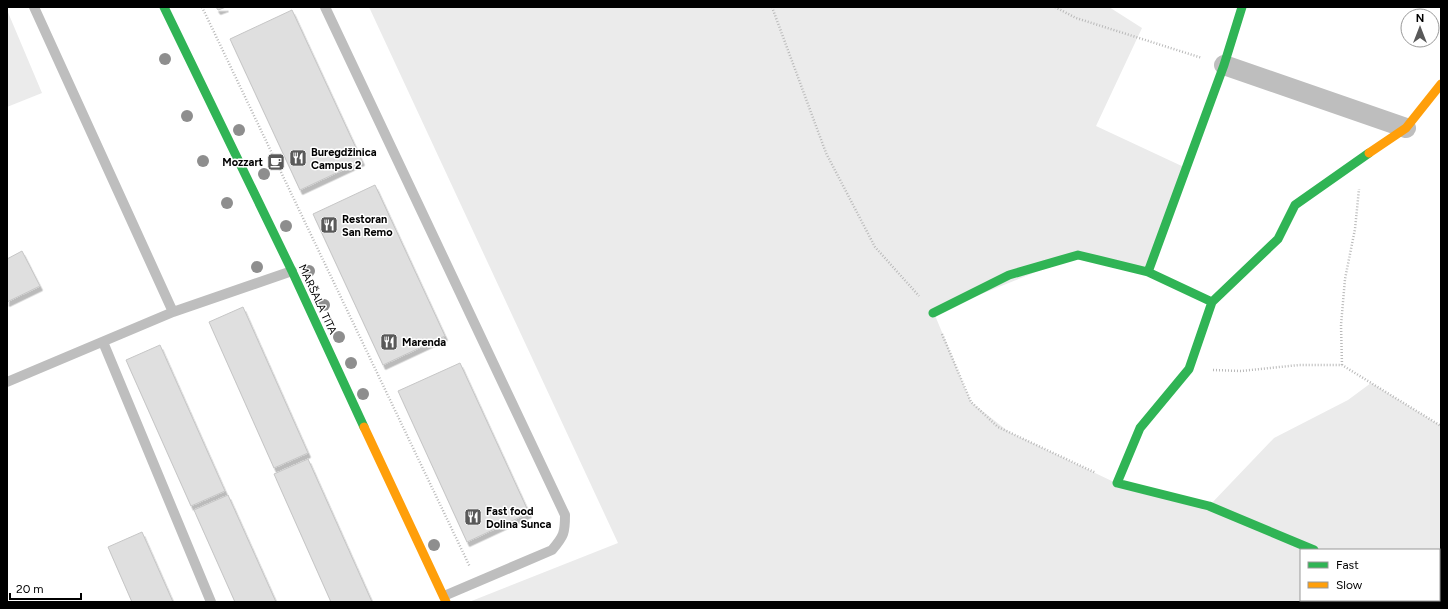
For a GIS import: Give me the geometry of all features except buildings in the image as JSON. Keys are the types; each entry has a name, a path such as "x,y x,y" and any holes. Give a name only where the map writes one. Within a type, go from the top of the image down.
{"street":[{"name":"MARŠALA TITA","path":"164,7 292,271 445,599"},
{"path":"1148,272 1224,65 1242,7"},
{"path":"1224,65 1406,128"},
{"path":"1312,549 1209,506 1116,483 1140,428 1189,369 1212,302 1278,239 1295,205 1406,128 1441,84"},
{"path":"934,313 1009,275 1078,255 1148,272 1212,302"}],"lane":[{"path":"34,7 173,312"},
{"path":"325,7 565,515 565,527 562,538 552,550 477,582 445,599"},
{"path":"7,382 173,312 292,271"},
{"path":"103,342 211,602"}],"path":[{"path":"202,7 477,582"},
{"path":"772,7 826,153 875,247 934,313 971,402 998,427 1116,483"},
{"path":"1055,7 1076,18 1224,65"},
{"path":"1342,365 1341,325 1345,279 1356,229 1361,158"},
{"path":"1189,369 1241,371 1299,365 1342,365 1441,426"}],"shaded area":[{"path":"369,7 1109,7 1142,28 1096,126 1186,168 1148,272 1078,255 934,313 971,402 1009,432 1116,483 1209,506 1274,438 1348,400 1371,383 1441,426 1441,602 469,602 618,543"},
{"path":"7,10 42,93 7,107"}],"traffic: fast":[{"path":"164,7 292,271 364,427"},
{"path":"1148,272 1224,65 1242,7"},
{"path":"933,313 1009,275 1078,255 1148,272 1212,302 1278,239 1295,205 1369,153"},
{"path":"1212,302 1189,369 1140,428 1117,483 1209,506 1312,549"}],"traffic: slow":[{"path":"1369,153 1406,128 1441,84"},
{"path":"364,427 446,602"}],"place":[{"name":"Buregdžinica Campus 2","path":"298,158"},
{"name":"Mozzart","path":"276,162"},
{"name":"Restoran San Remo","path":"329,225"},
{"name":"Marenda","path":"389,342"},
{"name":"Fast food Dolina Sunca","path":"473,517"}]}
